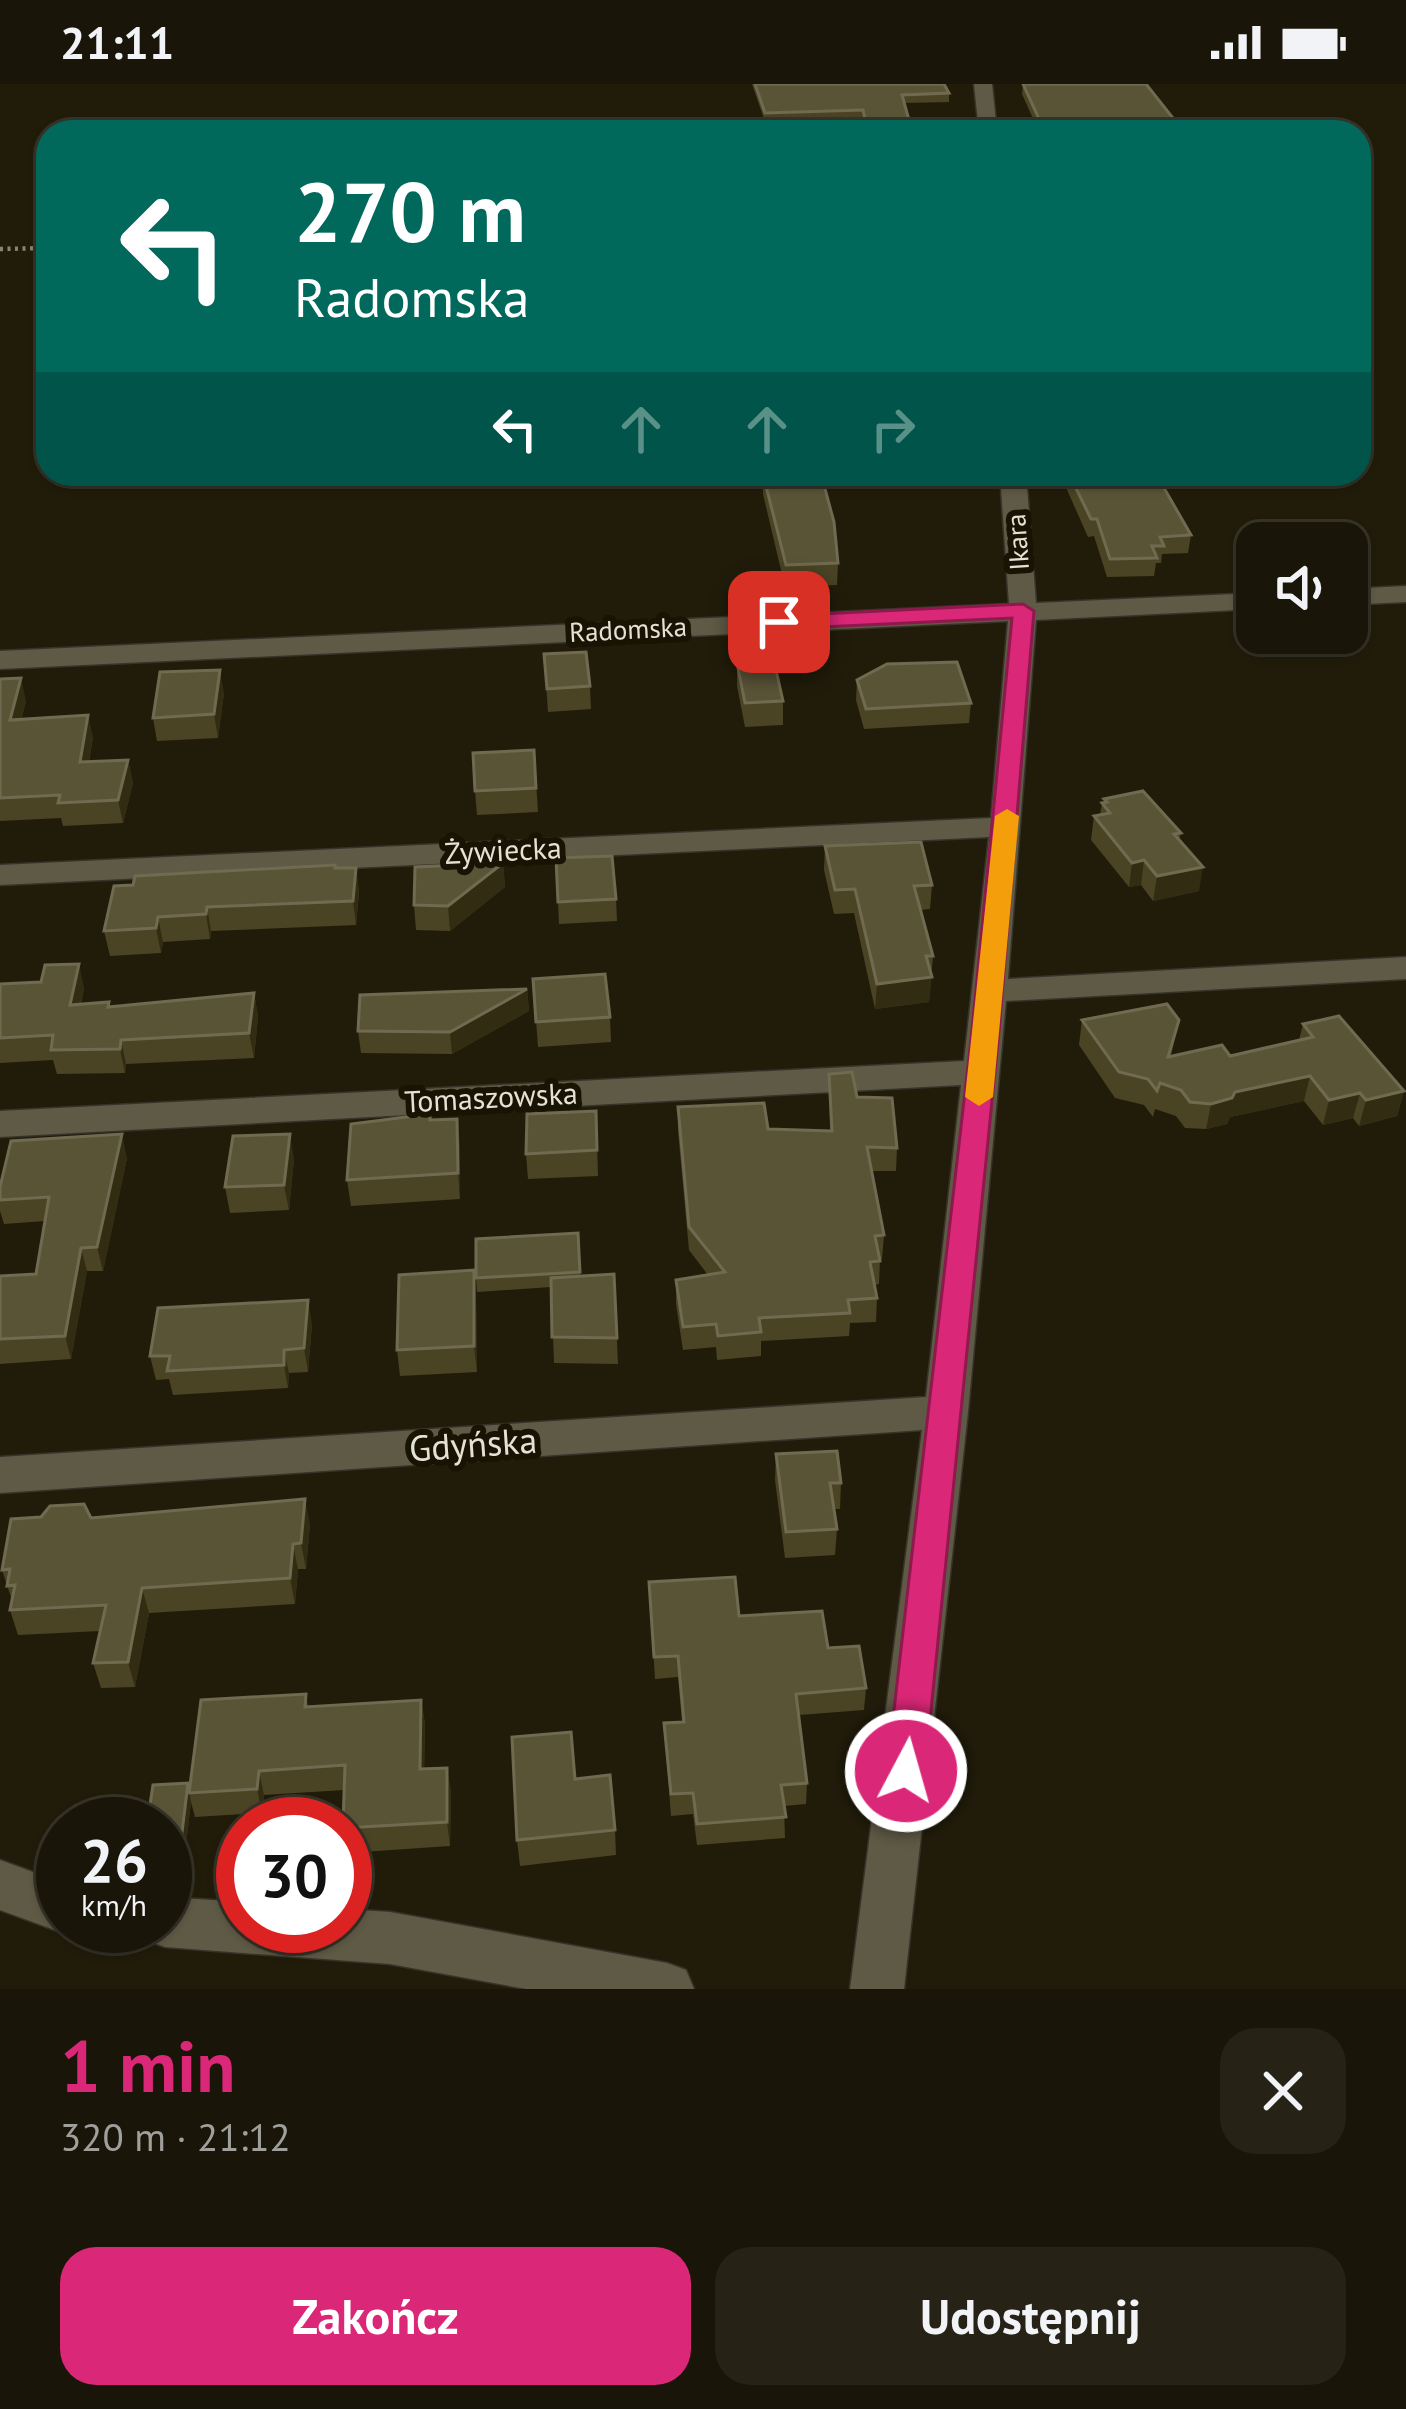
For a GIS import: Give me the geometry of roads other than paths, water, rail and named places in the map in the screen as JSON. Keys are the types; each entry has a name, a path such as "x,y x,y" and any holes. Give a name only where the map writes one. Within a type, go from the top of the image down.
{"street":[{"path":"983,84 987,120"},
{"name":"Ikara","path":"878,1989 946,1412 1006,827 1023,611 1014,486"},
{"path":"1368,596 1406,594"},
{"name":"Radomska","path":"0,660 1236,602"},
{"name":"Żywiecka","path":"0,874 1006,827"},
{"path":"990,991 1406,968"},
{"name":"Tomaszowska","path":"0,1124 982,1072"},
{"name":"Gdyńska","path":"0,1475 946,1412"},
{"path":"0,1885 36,1898"},
{"path":"192,1924 390,1938 667,1989"}]}
